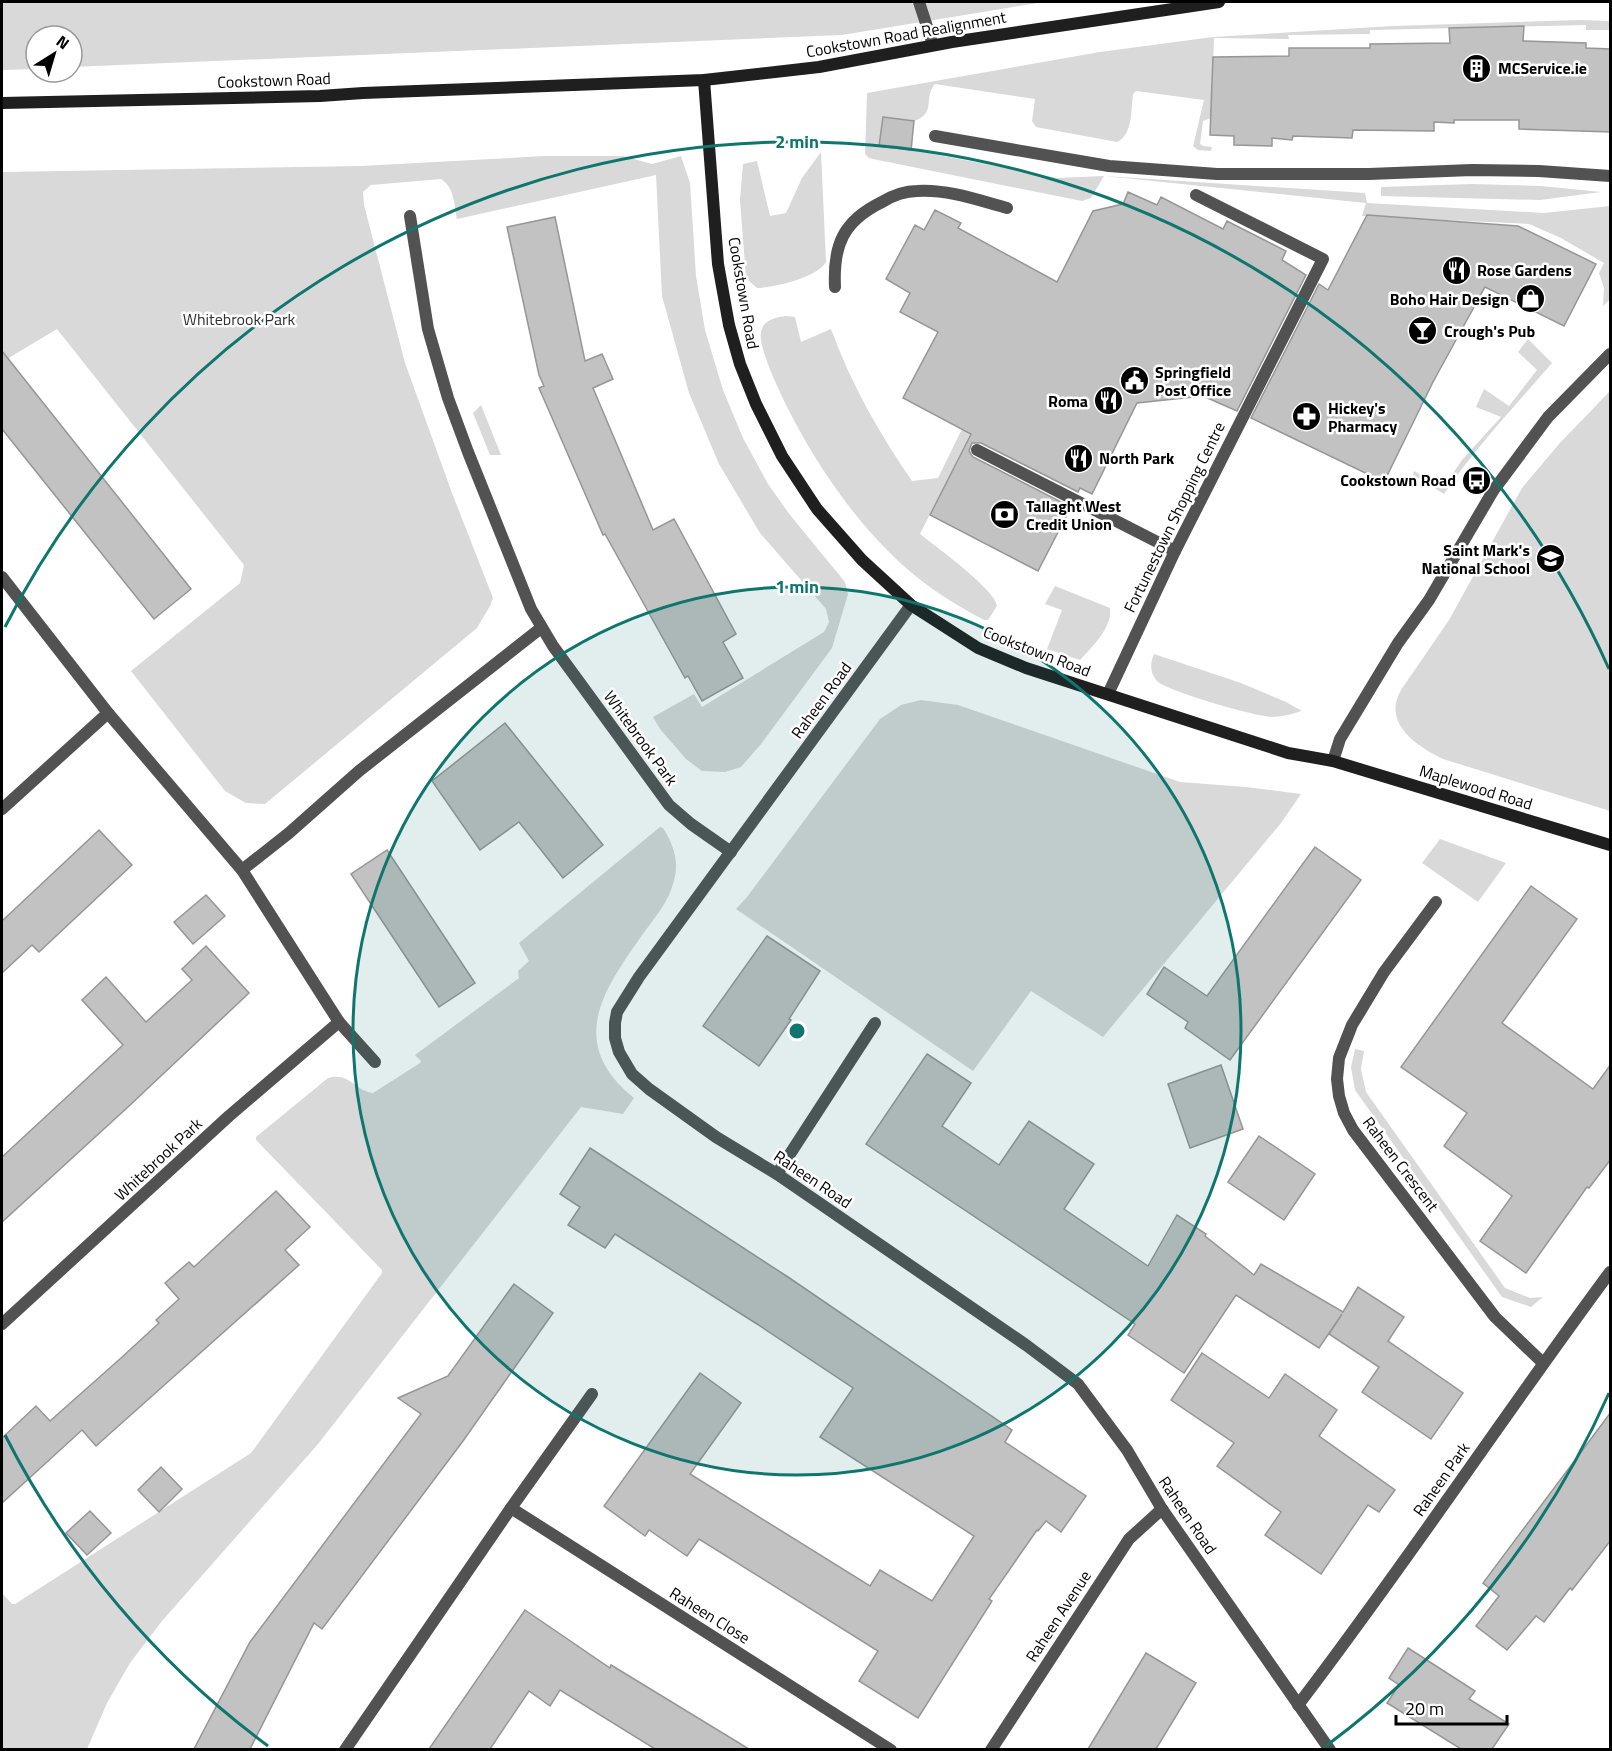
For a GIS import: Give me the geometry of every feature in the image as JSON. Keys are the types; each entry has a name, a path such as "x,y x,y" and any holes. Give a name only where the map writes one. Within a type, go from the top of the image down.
{"street":[{"path":"920,2 933,45"},
{"name":"Cookstown Road Realignment","path":"704,80 819,67 933,45 1219,2"},
{"name":"Cookstown Road","path":"2,104 320,96 704,80 718,264 729,325 740,364 756,404 782,456 818,509 862,560 911,605 978,648 1017,664 1288,753 1333,762"},
{"path":"935,136 1108,166 1217,174 1369,174 1472,170 1539,171 1611,176"},
{"path":"835,287 834,264 840,241 853,220 871,207 890,198 916,190 959,195 1006,208"},
{"name":"Fortunestown Shopping Centre","path":"1108,694 1175,551 1323,259 1196,195"},
{"name":"Whitebrook Park","path":"410,216 428,329 448,398 525,594 541,628 669,805 691,824 731,852"},
{"path":"1333,762 1340,739 1398,643 1429,600 1493,491 1548,417 1611,354"},
{"path":"977,450 1175,551"},
{"path":"2,577 108,713 242,870 339,1022 375,1062"},
{"name":"Raheen Road","path":"911,605 639,977 617,1012 615,1038 624,1062 649,1089 716,1137 777,1174 1026,1345 1078,1384 1127,1450 1162,1509 1330,1749"},
{"path":"242,870 289,833 359,771 541,628"},
{"path":"2,809 108,713"},
{"name":"Maplewood Road","path":"1333,762 1611,845"},
{"name":"Raheen Crescent","path":"1436,902 1393,957 1352,1025 1339,1058 1337,1079 1339,1096 1344,1113 1353,1130 1495,1317 1543,1363"},
{"name":"Whitebrook Park","path":"2,1324 229,1116 339,1022"},
{"path":"777,1174 875,1023"},
{"name":"Raheen Park","path":"1298,1705 1611,1272"},
{"path":"345,1749 592,1394"},
{"name":"Raheen Close","path":"511,1508 891,1749"},
{"name":"Raheen Avenue","path":"991,1749 1129,1539 1162,1509"}],"green space":[{"path":"2,2 1044,2 842,35 84,67 84,24 24,24 24,69 2,70"},
{"path":"1610,21 1610,30 1586,30 1586,25 1370,30 1370,34 1288,35 1289,39 1214,38 1211,118 1203,121 1200,144 1212,147 1211,151 1198,150 1193,146 1204,100 1136,91 1133,94 1129,128 1122,139 1117,142 1036,127 1032,121 1035,99 935,84 930,94 928,109 921,118 914,121 912,150 1058,178 1104,176 1091,198 1082,201 869,158 865,154 867,93 1100,52 1213,37 1393,26"},
{"path":"821,152 826,262 814,273 805,277 785,284 757,288 746,278 740,200 743,164 757,161 770,216 786,213 802,178"},
{"name":"Whitebrook Park","path":"545,156 623,156 652,164 681,156 690,183 696,276 705,330 723,390 743,438 768,484 790,515 845,582 848,594 832,648 761,744 741,767 725,772 702,771 686,759 660,729 653,717 694,694 702,707 824,632 829,622 826,609 760,533 719,464 689,393 662,296 656,175 457,219 449,187 441,179 371,185 363,192 364,205 405,363 493,598 477,628 265,804 246,803 225,791 131,671 240,583 244,565 57,329 2,362 2,172 361,166"},
{"path":"1104,176 1365,193 1367,203 1544,213 1610,206 1610,299 1603,306 1604,288 1599,273 1604,263 1561,238 1529,224 1362,216 1366,203"},
{"path":"1472,184 1541,186 1601,192 1540,200 1381,196 1381,187"},
{"path":"795,317 801,342 831,329 847,369 867,408 912,481 938,478 962,429 970,434 920,534 987,590 997,606 988,620 984,620 945,597 899,562 852,511 820,465 792,416 769,367 762,345 761,332 764,325 774,318"},
{"path":"1528,339 1552,363 1482,443 1444,494 1413,475 1414,471 1443,488 1462,460 1501,417 1476,407 1484,389 1509,406 1537,370 1518,352"},
{"name":"Saint Mark's National School","path":"1610,391 1610,811 1443,759 1422,747 1405,732 1396,713 1396,702 1401,690 1449,620 1522,488 1559,444"},
{"path":"481,405 501,455 490,455 473,413"},
{"path":"1055,586 1110,608 1105,629 1080,660 1047,649 1062,610 1045,604"},
{"path":"1154,654 1241,683 1302,711 1271,717 1262,716 1175,690 1163,685 1154,677 1151,667"},
{"path":"921,700 958,705 1180,782 1301,794 1281,823 1103,1037 1031,991 973,1071 736,909 880,719 901,705"},
{"path":"660,827 667,834 675,854 676,869 673,884 661,909 616,974 598,1015 596,1036 601,1056 613,1077 634,1098 623,1114 581,1107 318,1444 162,1621 130,1663 107,1703 87,1749 2,1749 2,1593 12,1604 15,1604 251,1453 382,1273 382,1270 256,1140 256,1137 328,1078 342,1078 373,1093 420,1063 421,1061 415,1055 519,978 518,971 529,961 519,943"},
{"path":"1440,839 1506,863 1478,902 1422,863"},
{"path":"1355,1049 1364,1051 1361,1069 1366,1092 1505,1288 1530,1298 1543,1297 1531,1307 1502,1297 1355,1090 1351,1067"}],"building":[{"path":"1524,26 1523,41 1586,43 1586,48 1611,49 1611,132 1519,129 1519,120 1454,120 1454,123 1434,122 1434,131 1353,130 1352,138 1293,136 1292,140 1272,138 1272,146 1234,145 1234,136 1210,135 1213,57 1289,56 1289,48 1370,48 1370,44 1450,43 1449,28"},
{"path":"883,117 914,121 911,150 879,146"},
{"path":"1128,192 1157,205 1161,197 1223,229 1227,221 1286,251 1282,260 1306,275 1237,411 1203,396 1137,403 1092,494 1080,488 1078,492 981,443 972,443 969,451 973,457 1071,507 1038,571 930,515 971,434 903,398 938,332 900,312 910,293 886,279 915,225 924,230 935,210 961,223 958,228 1057,282 1093,211 1123,204"},
{"path":"1367,215 1518,226 1596,264 1564,326 1485,287 1433,382 1384,482 1251,418 1319,284 1328,290"},
{"path":"555,217 585,361 602,354 613,379 593,388 653,530 674,519 736,634 723,642 743,678 702,701 688,676 685,678 605,534 603,535 539,388 544,386 539,375 507,227"},
{"path":"2,351 191,589 154,619 2,429"},
{"path":"505,723 603,845 563,878 519,822 480,850 432,781"},
{"path":"99,830 132,865 39,952 32,945 2,973 2,921"},
{"path":"1315,847 1361,880 1230,1060 1185,1028 1188,1022 1147,994 1164,967 1207,996"},
{"path":"387,850 475,983 439,1007 351,874"},
{"path":"1531,886 1577,919 1502,1023 1593,1089 1611,1064 1611,1159 1589,1188 1587,1187 1526,1273 1480,1241 1512,1196 1444,1146 1467,1113 1401,1067"},
{"path":"206,895 225,916 193,944 174,922"},
{"path":"767,936 820,971 789,1019 791,1020 759,1066 703,1026"},
{"path":"206,946 249,993 2,1222 2,1157 123,1045 82,1000 106,977 146,1022 192,980 182,969"},
{"path":"927,1054 971,1083 942,1126 999,1165 1029,1121 1094,1164 1064,1209 1148,1266 1177,1215 1206,1234 1205,1236 1254,1275 1261,1264 1343,1312 1358,1287 1404,1317 1388,1341 1463,1393 1431,1439 1362,1392 1379,1367 1329,1334 1342,1314 1319,1348 1236,1295 1184,1373 1128,1335 1135,1324 866,1144"},
{"path":"1221,1065 1243,1129 1190,1148 1168,1084"},
{"path":"1259,1136 1315,1174 1284,1220 1228,1182"},
{"path":"590,1148 788,1277 1012,1430 1005,1442 1086,1496 1061,1532 1046,1521 1037,1530 989,1599 992,1601 918,1718 859,1681 878,1651 699,1539 687,1556 649,1530 645,1536 604,1506 700,1373 741,1403 690,1474 870,1586 880,1570 932,1601 974,1536 820,1437 853,1388 615,1234 605,1248 568,1225 580,1207 560,1194"},
{"path":"276,1191 310,1227 285,1250 299,1265 96,1446 82,1430 2,1503 2,1438 36,1406 50,1421 121,1358 159,1323 156,1320 179,1299 165,1283 189,1262 194,1267"},
{"path":"514,1284 553,1313 463,1441 322,1629 314,1623 250,1749 194,1749 250,1642 421,1414 398,1398 448,1376"},
{"path":"1202,1353 1269,1398 1285,1374 1337,1410 1319,1436 1395,1490 1379,1512 1368,1505 1321,1574 1265,1535 1281,1512 1217,1466 1234,1443 1171,1400"},
{"path":"1611,1412 1611,1540 1544,1622 1536,1616 1507,1650 1476,1626 1499,1596 1483,1583"},
{"path":"161,1467 182,1489 159,1512 138,1490"},
{"path":"90,1511 111,1533 87,1555 66,1533"},
{"path":"525,1610 610,1668 611,1665 749,1749 655,1749 560,1690 550,1706 529,1691 490,1749 429,1749"},
{"path":"1408,1648 1475,1691 1469,1699 1509,1724 1492,1749 1461,1749 1387,1703 1399,1685 1389,1678"},
{"path":"1146,1653 1196,1683 1156,1749 1088,1749"}],"place":[{"name":"MCService.ie","path":"1477,68"},
{"name":"Rose Gardens","path":"1456,270"},
{"name":"Boho Hair Design","path":"1530,299"},
{"name":"Crough's Pub","path":"1423,331"},
{"name":"Springfield Post Office","path":"1134,381"},
{"name":"Roma","path":"1109,401"},
{"name":"Hickey's Pharmacy","path":"1307,417"},
{"name":"North Park","path":"1078,458"},
{"name":"Cookstown Road","path":"1477,480"},
{"name":"Tallaght West Credit Union","path":"1005,515"},
{"name":"Saint Mark's National School","path":"1551,559"}]}
